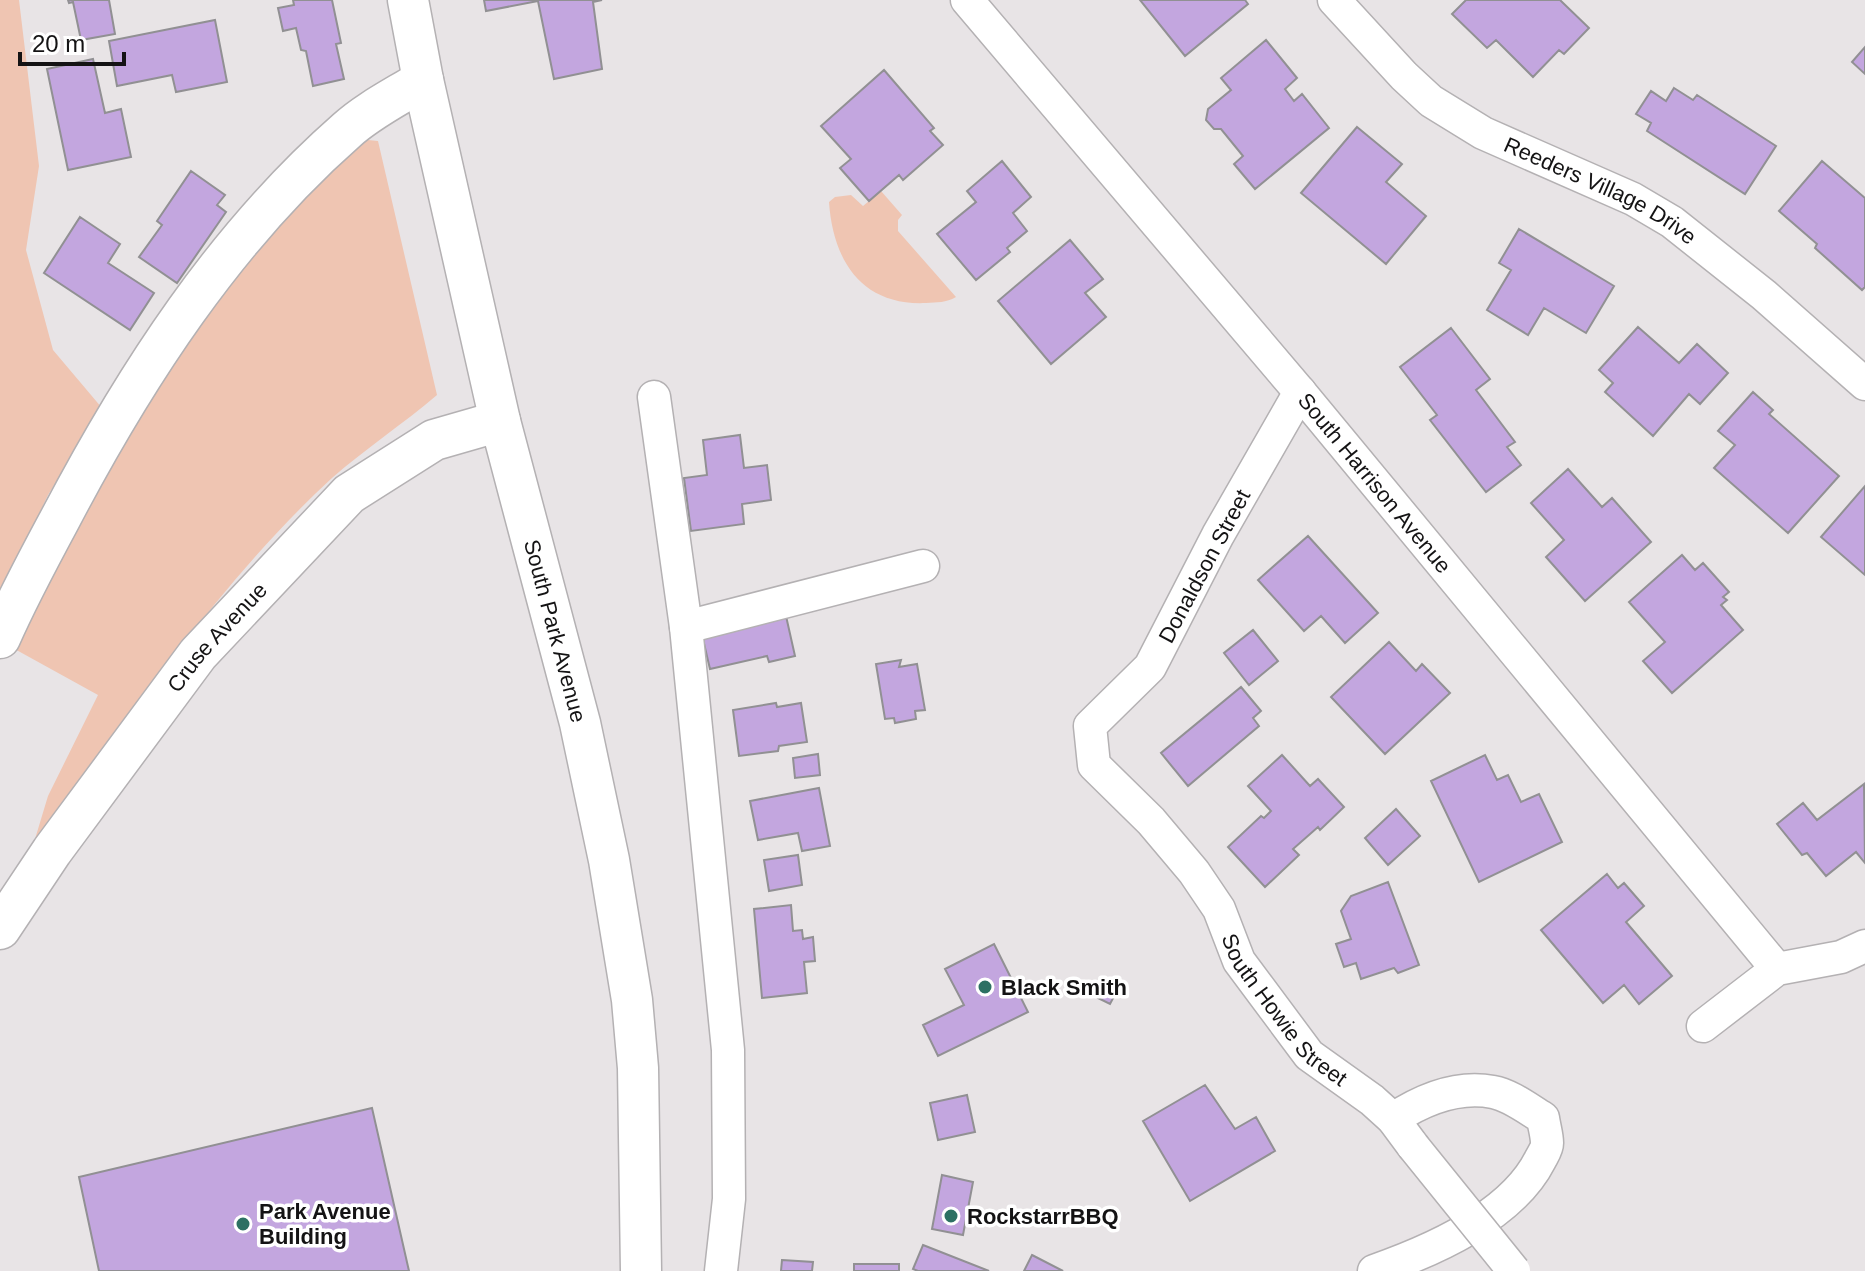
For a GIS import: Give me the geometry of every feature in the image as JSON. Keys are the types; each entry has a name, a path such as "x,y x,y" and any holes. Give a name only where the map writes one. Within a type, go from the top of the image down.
{"street":[{"name":"South Park Avenue","path":"408,0 423,80 500,421 580,723 609,860 627,969 638,1068 641,1271"},
{"name":"South Harrison Avenue","path":"967,0 1300,392 1777,969"},
{"name":"Reeders Village Drive","path":"1334,0 1431,101 1483,133 1633,199 1672,222 1764,295 1865,384"},
{"path":"0,638 94,454 181,316 266,208 350,127 423,80"},
{"name":"Donaldson Street","path":"1090,726 1150,667 1218,535 1300,392"},
{"path":"654,397 686,627 728,1050 729,1199 721,1271"},
{"name":"Cruse Avenue","path":"0,929 52,851 198,654 349,494 434,440 500,421"},
{"path":"686,627 923,566"},
{"name":"South Howie Street","path":"1090,726 1094,765 1151,821 1194,872 1219,909 1239,961 1309,1055 1393,1119 1514,1271"},
{"path":"1703,1026 1777,969 1841,957 1865,946"},
{"path":"1374,1271 1448,1240 1502,1205 1532,1175 1547,1145 1543,1118 1494,1092 1461,1091 1419,1102 1393,1119"}],"shaded area":[{"path":"0,0 19,0 39,166 26,250 53,350 102,408 48,495 0,596"},
{"path":"358,139 378,141 437,395 332,478 251,561 178,651 41,839 35,839 48,796 98,695 11,647 43,581 194,323 278,223"},
{"path":"881,191 902,215 898,220 898,231 956,297 926,303 884,297 868,288 844,260 837,243 829,202 835,197 851,195 863,206"}],"building":[{"path":"68,0 109,0 115,34 81,40 73,2 69,3"},
{"path":"293,0 332,0 341,43 336,44 344,79 313,86 306,51 301,50 296,28 283,31 278,8 294,5"},
{"path":"484,0 602,0 593,2 602,69 554,79 538,1 486,11"},
{"path":"1140,0 1245,0 1248,4 1185,56"},
{"path":"1466,0 1560,0 1589,28 1564,54 1559,50 1533,77 1496,40 1487,48 1452,14"},
{"path":"215,20 227,82 176,92 172,75 117,86 109,41"},
{"path":"1266,40 1297,78 1285,89 1294,101 1302,94 1329,128 1255,189 1234,164 1243,156 1221,129 1214,129 1206,120 1208,109 1231,90 1221,78"},
{"path":"1865,47 1865,74 1852,62"},
{"path":"93,59 105,113 121,109 131,157 68,170 47,69"},
{"path":"884,70 934,128 930,131 943,145 903,180 899,175 869,201 840,168 851,159 821,126"},
{"path":"1674,88 1693,100 1697,95 1776,146 1745,194 1647,131 1651,123 1636,114 1651,91 1666,101"},
{"path":"1357,127 1402,164 1386,182 1426,216 1386,264 1301,193"},
{"path":"1002,161 1031,197 1013,213 1027,231 1007,248 1010,252 976,280 937,234 976,202 967,191"},
{"path":"1822,161 1865,198 1865,287 1862,290 1779,211"},
{"path":"191,171 225,195 217,205 226,212 177,283 139,257 162,225 157,221"},
{"path":"80,217 120,244 108,263 154,293 130,330 44,273"},
{"path":"1519,229 1614,286 1586,333 1544,308 1528,335 1487,310 1511,270 1499,263"},
{"path":"1070,240 1103,279 1085,293 1106,317 1051,364 998,301"},
{"path":"1638,327 1679,363 1697,344 1728,373 1700,404 1689,394 1653,436 1605,392 1613,383 1599,370"},
{"path":"1451,328 1490,379 1476,390 1515,442 1507,447 1521,465 1486,492 1430,420 1437,415 1400,367"},
{"path":"1753,392 1773,410 1769,414 1839,476 1788,533 1714,468 1735,445 1718,431"},
{"path":"740,435 744,468 767,465 771,500 742,504 744,524 691,531 684,478 707,475 703,440"},
{"path":"1568,469 1602,507 1612,498 1651,542 1585,601 1546,557 1564,540 1531,503"},
{"path":"1865,486 1865,575 1821,537"},
{"path":"1308,536 1378,613 1345,643 1321,616 1304,631 1258,580"},
{"path":"1682,555 1695,570 1703,563 1729,592 1723,597 1727,600 1721,605 1743,630 1672,693 1643,661 1665,642 1629,602"},
{"path":"786,616 795,656 769,662 767,656 710,669 702,635"},
{"path":"1253,630 1278,661 1249,685 1224,653"},
{"path":"1389,642 1416,671 1422,664 1450,693 1385,754 1331,697"},
{"path":"901,660 899,667 917,664 925,710 915,711 916,719 895,723 894,718 885,719 876,664"},
{"path":"1241,687 1261,711 1253,718 1259,726 1188,786 1161,753"},
{"path":"776,703 777,707 801,703 807,742 779,746 778,751 739,756 733,710"},
{"path":"818,754 820,775 795,778 793,758"},
{"path":"1282,755 1310,786 1318,779 1344,807 1320,830 1318,827 1293,849 1299,855 1265,887 1228,847 1261,816 1264,818 1271,811 1248,786"},
{"path":"1485,755 1497,780 1508,775 1521,802 1539,794 1562,842 1479,882 1431,781"},
{"path":"1864,784 1865,863 1856,852 1826,876 1807,853 1802,855 1777,824 1803,803 1817,820"},
{"path":"819,788 830,846 802,851 798,833 758,840 750,801"},
{"path":"1396,809 1420,836 1388,865 1365,838"},
{"path":"798,855 802,885 769,891 764,860"},
{"path":"1607,874 1618,888 1624,883 1644,906 1626,922 1672,976 1639,1004 1624,985 1603,1003 1541,930"},
{"path":"1388,882 1419,965 1398,973 1394,968 1361,979 1356,963 1344,967 1336,944 1351,939 1341,911 1351,896"},
{"path":"791,905 793,931 802,930 803,939 813,937 815,961 804,962 807,993 762,998 754,909"},
{"name":"Black Smith","path":"994,944 1028,1012 938,1056 923,1025 964,1005 945,969"},
{"path":"1107,983 1118,989 1110,1004 1098,998"},
{"path":"1205,1085 1235,1129 1256,1117 1275,1151 1190,1201 1143,1121"},
{"path":"967,1095 975,1132 938,1140 930,1103"},
{"name":"Park Avenue Building","path":"372,1108 409,1271 99,1271 79,1177"},
{"path":"942,1175 973,1182 963,1235 932,1229"},
{"path":"923,1245 989,1271 918,1271 913,1269"},
{"path":"1032,1255 1063,1271 1024,1271"},
{"path":"782,1260 813,1262 812,1271 781,1271"},
{"path":"854,1264 899,1264 899,1271 854,1271"}],"place":[{"name":"Black Smith","path":"985,987"},
{"name":"RockstarrBBQ","path":"951,1216"},
{"name":"Park Avenue Building","path":"243,1224"}]}
